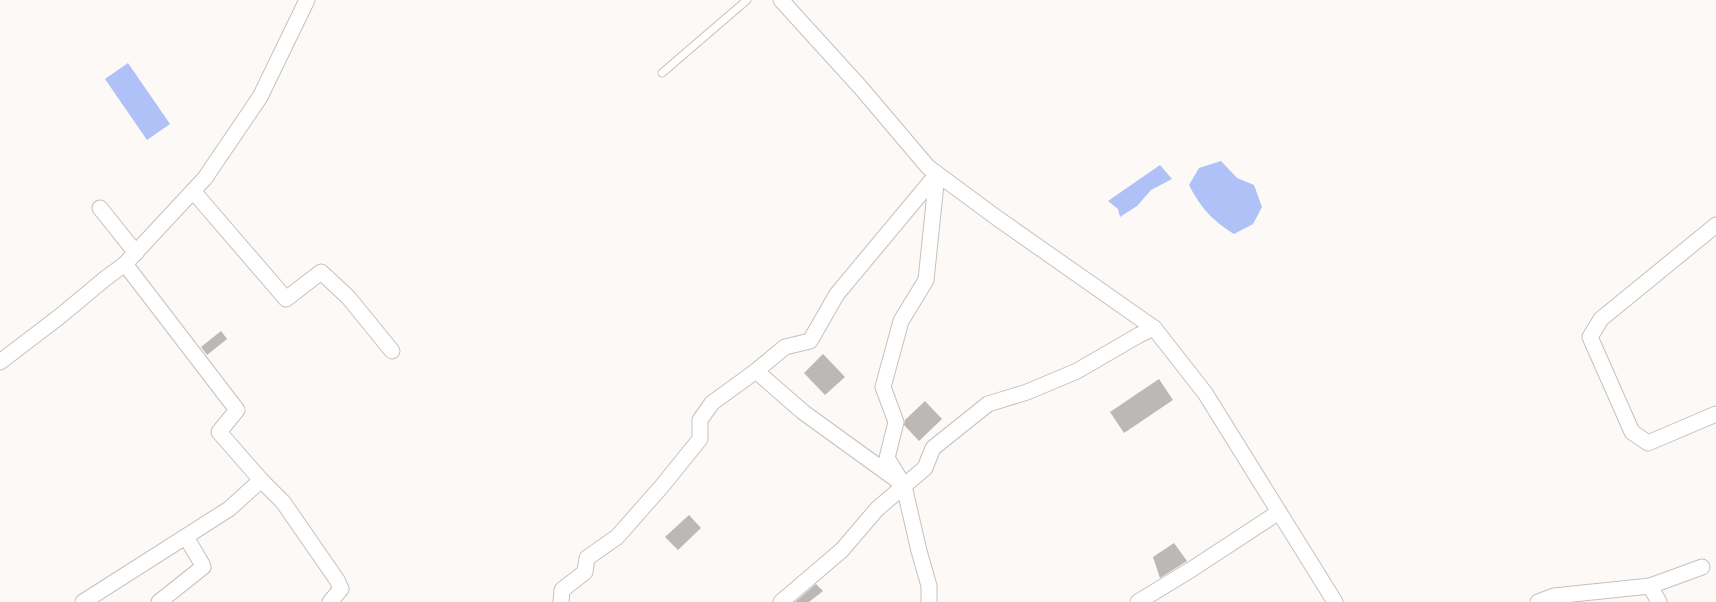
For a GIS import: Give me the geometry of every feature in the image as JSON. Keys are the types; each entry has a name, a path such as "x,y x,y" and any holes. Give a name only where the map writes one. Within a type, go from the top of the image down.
{"street":[{"path":"0,362 59,317 106,278 126,264 205,178 260,96 307,0"},
{"path":"781,0 861,88 928,167 1154,328 1205,392 1335,602"},
{"path":"564,598 585,572 587,558 617,537 662,486 700,439 700,420 712,403 756,371 785,347 810,340 837,294 937,174"},
{"path":"929,602 929,586 919,551 904,486 887,458 896,422 883,387 901,322 926,280 937,174"},
{"path":"193,191 286,299 321,272 348,297 392,351"},
{"path":"100,208 136,253"},
{"path":"1716,225 1601,319 1590,337 1632,432 1648,443 1716,414"},
{"path":"126,264 237,410 219,432 261,480 283,502 337,580 341,590 330,602"},
{"path":"782,602 842,550 878,509 925,468 933,448 988,404 1027,392 1077,371 1139,334 1154,328"},
{"path":"756,371 803,412 904,486"},
{"path":"82,602 229,509 261,480"},
{"path":"1138,602 1192,569 1279,512"},
{"path":"159,602 203,567 186,536"},
{"path":"1538,602 1554,596 1650,586 1702,567"},
{"path":"1650,586 1659,602"}],"lane":[{"path":"662,73 747,0"}],"water":[{"path":"128,63 170,124 147,140 105,79"},
{"path":"1221,161 1237,178 1254,185 1262,207 1253,224 1234,234 1219,224 1208,213 1189,185 1199,168"},
{"path":"1160,165 1172,179 1151,190 1137,206 1120,217 1118,209 1108,201"}],"building":[{"path":"221,331 227,339 207,355 201,347"},
{"path":"823,354 845,377 825,395 804,373"},
{"path":"1159,379 1173,400 1124,433 1110,412"},
{"path":"925,401 942,419 919,441 904,425 905,420"},
{"path":"689,515 701,528 678,550 665,537"},
{"path":"1174,543 1187,561 1160,578 1153,557"},
{"path":"816,584 823,591 809,602 795,602"}]}
